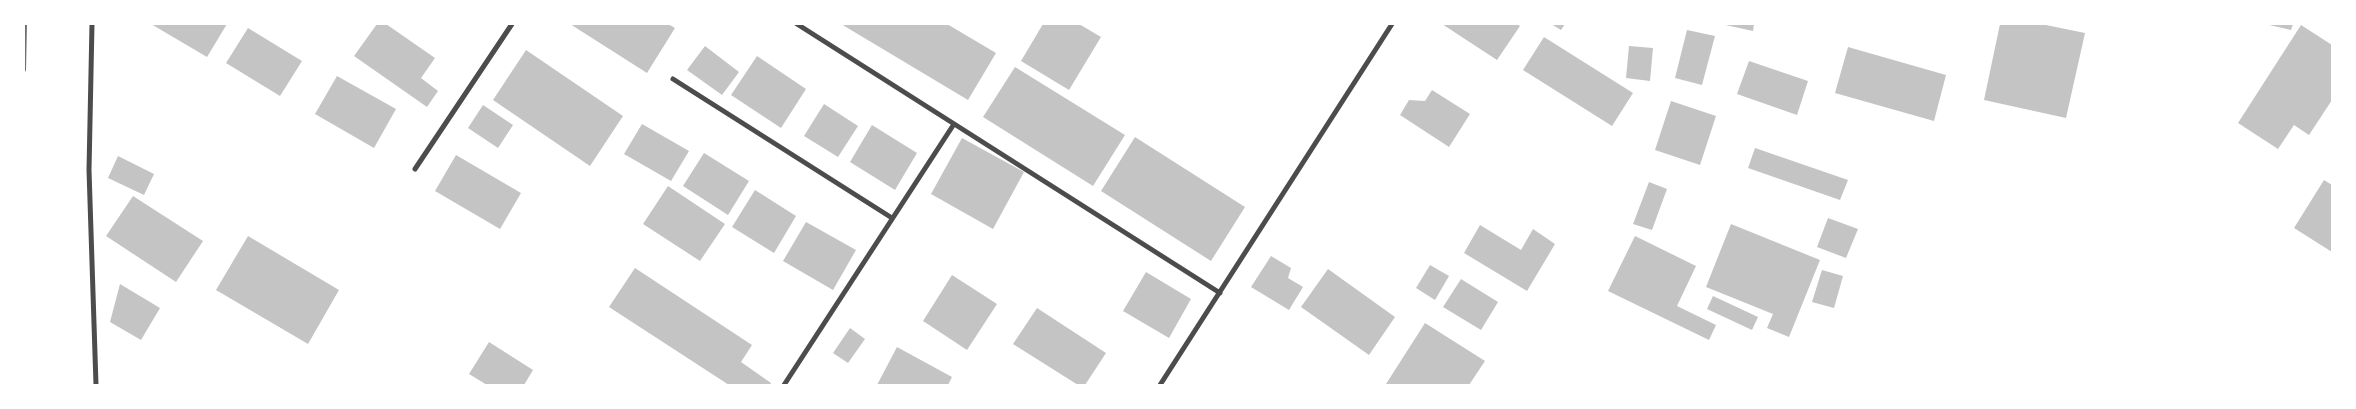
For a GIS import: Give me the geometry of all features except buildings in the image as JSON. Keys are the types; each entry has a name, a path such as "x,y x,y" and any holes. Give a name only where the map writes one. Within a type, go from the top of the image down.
{"street":[{"path":"92,24 89,170 96,385"},
{"path":"416,169 512,24"},
{"path":"797,24 1220,293"},
{"path":"1160,385 1392,24"},
{"path":"673,79 892,218"},
{"path":"784,385 954,124"}],"railway":[{"path":"24,70 25,24"}]}
